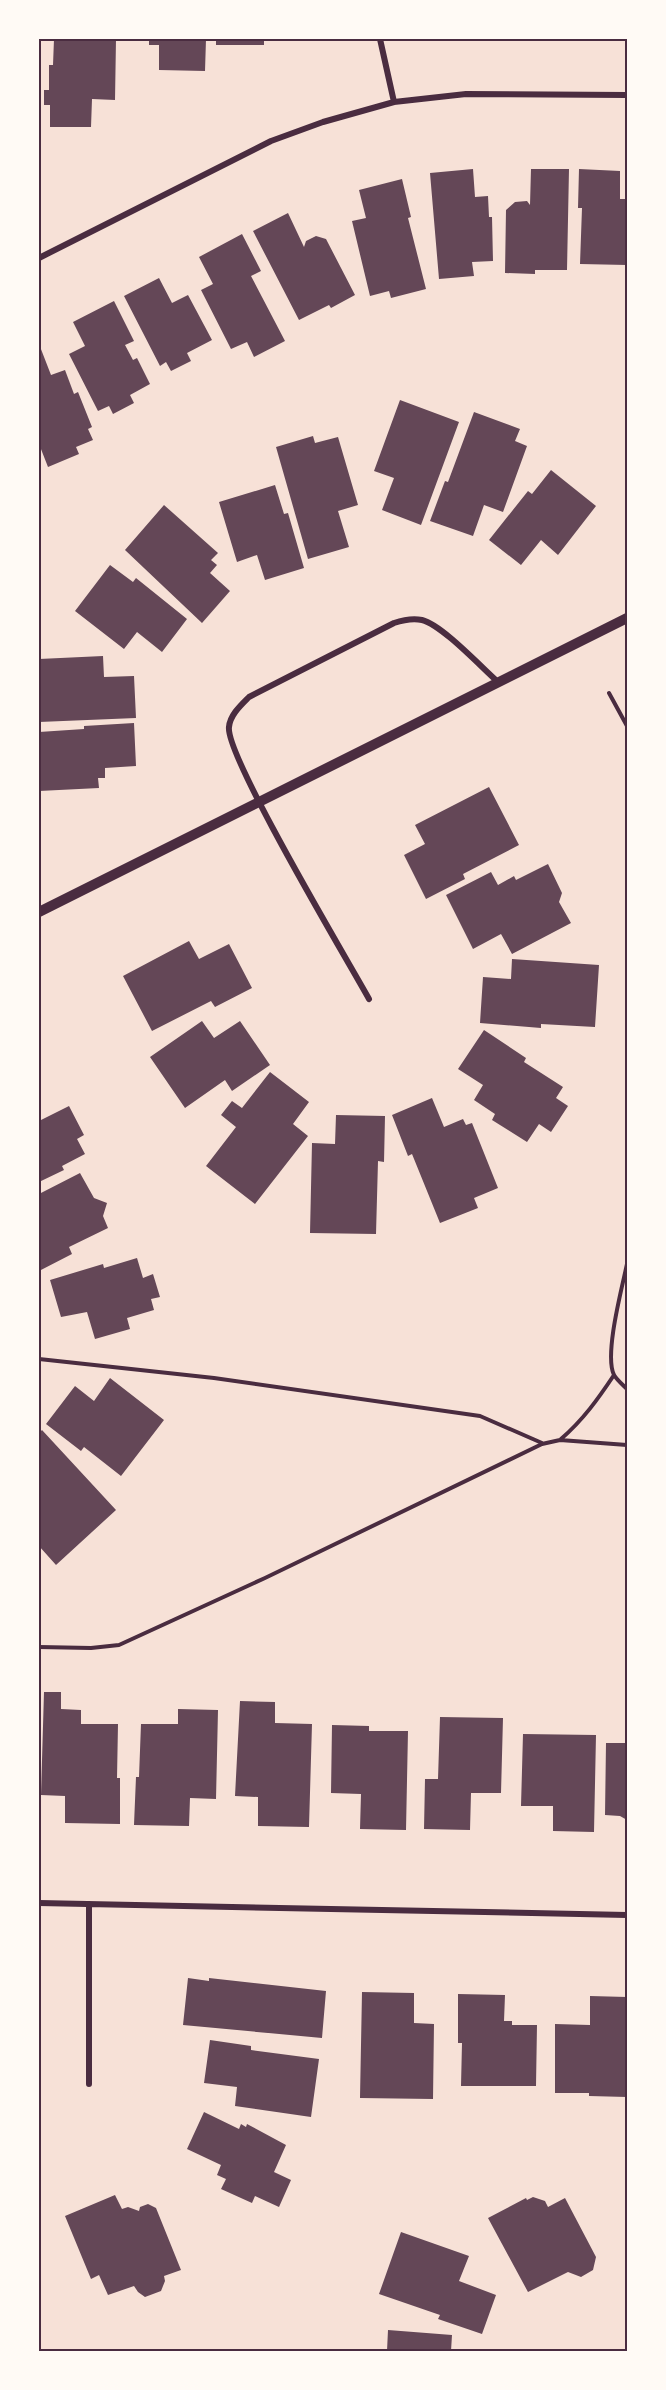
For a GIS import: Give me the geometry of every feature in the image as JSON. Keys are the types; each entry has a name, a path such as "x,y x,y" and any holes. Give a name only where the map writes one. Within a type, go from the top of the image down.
{"street":[{"path":"380,39 394,102"},
{"path":"39,258 270,141 323,122 394,102 466,94 627,96"},
{"path":"39,912 627,618"},
{"path":"369,999 259,801 230,742 229,726 236,711 249,697 394,623 407,619 423,620 441,631 498,682"},
{"path":"39,1903 627,1915"},
{"path":"89,1904 89,2084"}],"path":[{"path":"609,693 627,726"},
{"path":"560,1440 579,1424 614,1375 612,1343 627,1264"},
{"path":"39,1359 214,1378 480,1416 542,1444"},
{"path":"614,1375 627,1389"},
{"path":"39,1647 91,1648 119,1645 265,1578 542,1444 560,1440 627,1445"}],"building":[{"path":"54,39 116,39 115,100 92,99 91,127 50,127 50,105 44,105 44,90 49,90 49,65 53,65"},
{"path":"149,39 206,39 205,71 159,70 159,45 149,45"},
{"path":"216,39 264,39 264,45 216,45"},
{"path":"473,169 475,197 488,196 489,217 492,217 493,261 472,262 474,276 439,279 430,173"},
{"path":"531,169 569,169 567,270 535,270 535,274 505,273 506,210 515,202 527,201 530,205"},
{"path":"579,169 620,171 620,199 627,199 627,265 580,264 582,208 578,208"},
{"path":"402,179 411,217 408,218 426,289 391,298 389,291 370,296 352,221 366,218 359,190"},
{"path":"288,213 304,247 306,241 316,236 326,239 355,295 331,308 329,305 299,320 253,231"},
{"path":"242,234 261,271 251,276 285,341 254,357 247,342 231,349 201,290 213,284 199,257"},
{"path":"159,278 172,303 188,295 212,340 187,353 191,361 171,371 166,362 160,366 124,296"},
{"path":"114,301 134,341 125,345 133,360 137,358 150,384 130,395 134,403 113,414 109,406 98,411 69,354 85,346 73,322"},
{"path":"39,344 51,375 65,370 74,394 78,392 92,427 88,429 93,440 76,447 79,454 48,467 39,444"},
{"path":"400,400 459,422 421,525 382,510 394,478 374,471"},
{"path":"474,412 520,429 515,441 527,446 503,512 484,505 473,536 430,521 445,481 448,482"},
{"path":"313,436 315,443 338,437 358,505 338,511 349,547 308,559 276,447"},
{"path":"551,470 596,506 558,555 541,540 521,565 489,540 528,491 532,494"},
{"path":"275,485 284,514 288,513 304,568 265,580 257,555 237,562 219,502"},
{"path":"164,505 218,553 211,560 217,565 210,573 230,591 202,623 125,550"},
{"path":"110,565 133,582 136,578 187,619 162,652 137,632 124,649 75,611"},
{"path":"103,656 104,677 134,676 136,718 39,722 39,659"},
{"path":"134,723 136,766 105,768 105,778 98,778 99,788 39,791 39,732"},
{"path":"489,787 519,845 463,874 465,879 426,899 404,855 425,844 415,825"},
{"path":"548,864 562,893 559,902 571,923 512,954 501,934 473,949 446,895 491,872 498,885 514,876 516,880"},
{"path":"189,941 199,959 229,944 252,988 215,1007 211,1001 152,1031 123,976"},
{"path":"512,959 599,965 595,1027 541,1024 541,1028 480,1023 483,977 511,979"},
{"path":"202,1021 214,1038 240,1021 270,1065 232,1091 225,1080 185,1108 150,1057"},
{"path":"484,1030 526,1058 524,1062 563,1087 556,1098 568,1106 551,1132 539,1124 527,1142 492,1120 495,1114 474,1100 483,1085 458,1069"},
{"path":"270,1072 309,1102 293,1124 308,1136 255,1204 206,1166 236,1127 221,1115 232,1101 242,1108"},
{"path":"432,1098 444,1127 463,1119 466,1125 472,1123 498,1188 474,1198 478,1208 440,1223 412,1154 408,1156 392,1115"},
{"path":"69,1106 84,1135 77,1139 85,1154 62,1166 64,1170 39,1182 39,1121"},
{"path":"336,1115 385,1116 384,1162 378,1161 376,1234 310,1233 312,1143 335,1144"},
{"path":"80,1173 94,1198 107,1203 103,1216 108,1228 69,1247 72,1254 39,1271 39,1194"},
{"path":"137,1258 143,1278 153,1274 160,1297 151,1299 154,1310 127,1318 130,1329 95,1339 87,1312 61,1317 50,1280 103,1264 104,1268"},
{"path":"110,1378 164,1420 121,1476 84,1447 81,1451 46,1424 75,1386 94,1401"},
{"path":"42,1430 116,1510 56,1565 39,1546 39,1433"},
{"path":"44,1692 61,1692 61,1709 81,1710 81,1724 118,1724 117,1778 120,1778 120,1824 65,1823 65,1796 41,1795"},
{"path":"240,1701 275,1702 275,1723 312,1724 309,1827 258,1826 258,1797 235,1796"},
{"path":"178,1709 218,1710 216,1799 190,1798 189,1826 134,1825 141,1724 178,1724"},
{"path":"440,1717 503,1718 501,1793 471,1793 470,1830 424,1829 425,1779 438,1779"},
{"path":"332,1725 369,1726 369,1731 408,1731 406,1830 360,1829 361,1794 331,1793"},
{"path":"523,1734 596,1735 594,1832 553,1831 553,1806 521,1806"},
{"path":"606,1743 627,1743 627,1820 620,1816 605,1815"},
{"path":"188,1978 209,1981 209,1978 326,1991 322,2038 183,2025"},
{"path":"362,1992 414,1993 414,2023 434,2024 433,2099 360,2098"},
{"path":"458,1994 505,1995 504,2021 512,2021 512,2025 537,2025 536,2086 461,2086 462,2043 458,2043"},
{"path":"590,1996 627,1997 627,2097 589,2096 589,2093 555,2093 555,2024 590,2025"},
{"path":"210,2040 251,2046 251,2050 319,2059 311,2117 235,2106 237,2087 204,2083"},
{"path":"204,2112 239,2129 241,2124 246,2127 247,2124 286,2145 274,2172 291,2180 279,2207 255,2196 252,2203 221,2189 226,2179 217,2175 221,2165 187,2149"},
{"path":"115,2195 122,2209 128,2207 139,2211 140,2207 148,2204 156,2208 181,2270 164,2276 165,2281 161,2291 145,2297 134,2286 108,2295 99,2275 91,2279 65,2216"},
{"path":"533,2197 545,2201 548,2207 565,2198 596,2257 593,2270 581,2277 568,2272 528,2292 488,2218 526,2198 527,2200"},
{"path":"401,2232 469,2256 459,2281 496,2295 482,2334 438,2319 440,2315 379,2294"},
{"path":"388,2330 452,2335 451,2351 387,2351"}]}
